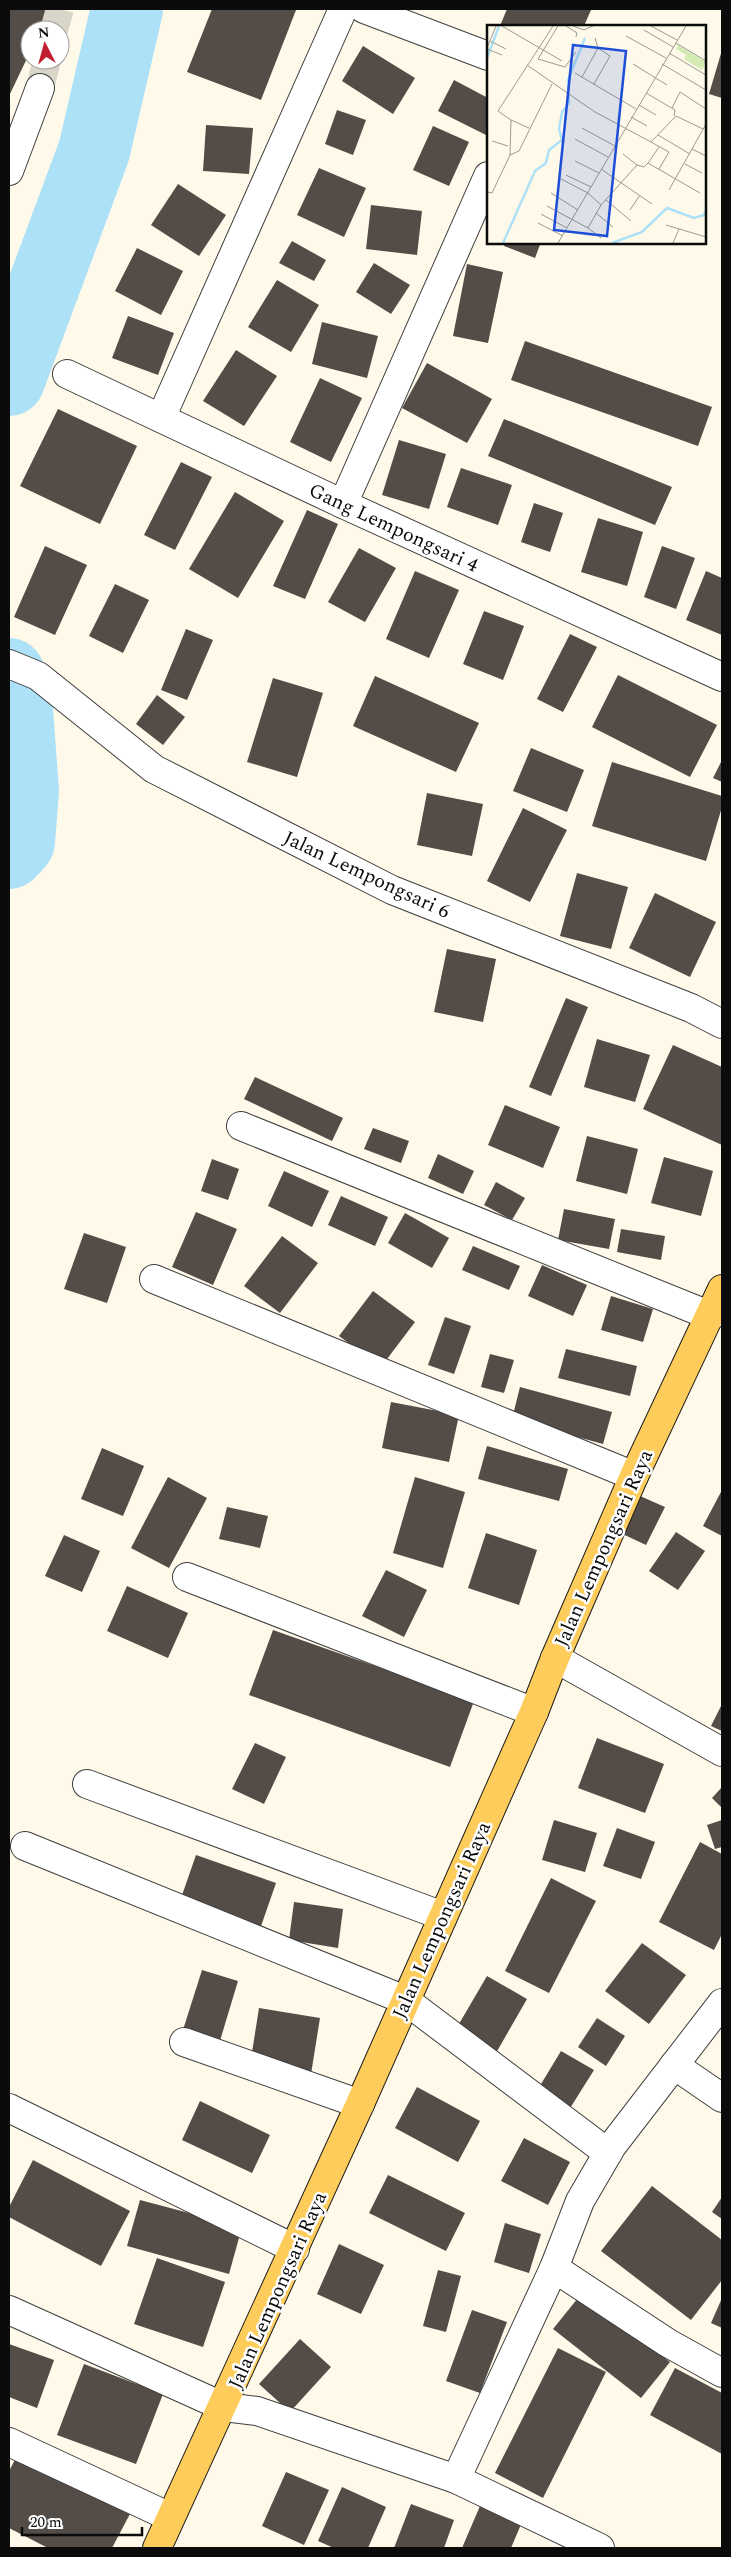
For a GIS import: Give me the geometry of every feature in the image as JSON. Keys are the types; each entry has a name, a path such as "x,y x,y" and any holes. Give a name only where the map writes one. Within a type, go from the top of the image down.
{"main road":[{"name":"Jalan Lempongsari Raya","path":"157,2548 170,2517 224,2407 360,2104 534,1712 555,1658 634,1476 722,1289"}],"street":[{"path":"161,418 343,9"},
{"path":"364,9 487,56"},
{"path":"9,171 40,88"},
{"path":"343,504 487,178"},
{"name":"Gang Lempongsari 4","path":"67,374 343,504 722,677"},
{"name":"Jalan Lempongsari 6","path":"9,664 38,676 154,769 392,890 691,1008 722,1024"},
{"path":"241,1126 710,1316"},
{"path":"154,1279 634,1476"},
{"path":"186,1577 534,1712"},
{"path":"555,1658 722,1752"},
{"path":"87,1784 443,1916"},
{"path":"25,1846 405,2000 608,2153"},
{"path":"456,2479 554,2268 580,2201 608,2153 722,2003"},
{"path":"184,2042 360,2104"},
{"path":"674,2065 722,2098"},
{"path":"9,2108 295,2248"},
{"path":"554,2268 668,2343 722,2373"},
{"path":"9,2310 224,2407 257,2410 456,2479 600,2548"},
{"path":"9,2442 170,2517"}],"building":[{"path":"9,9 51,9 45,20 20,20 21,70 9,96"},
{"path":"212,9 296,10 261,100 187,72"},
{"path":"507,9 591,10 584,25 500,25"},
{"path":"363,46 415,78 393,114 342,81"},
{"path":"722,50 722,98 709,94"},
{"path":"454,80 487,97 486,135 438,111"},
{"path":"337,110 366,120 353,155 325,144"},
{"path":"206,125 253,128 249,174 203,171"},
{"path":"433,126 469,142 449,186 413,170"},
{"path":"319,168 366,188 344,237 297,215"},
{"path":"178,184 226,215 199,256 151,225"},
{"path":"371,205 422,211 417,255 366,249"},
{"path":"292,241 326,260 314,281 279,263"},
{"path":"504,244 540,244 535,258 504,246"},
{"path":"137,248 183,271 161,315 115,291"},
{"path":"374,263 410,285 391,314 356,292"},
{"path":"467,264 503,272 488,343 453,336"},
{"path":"277,280 319,305 291,352 248,327"},
{"path":"128,316 174,333 158,375 112,358"},
{"path":"322,322 378,336 367,378 312,364"},
{"path":"525,341 712,407 698,446 511,380"},
{"path":"236,350 277,376 244,426 203,401"},
{"path":"427,363 492,399 467,443 402,408"},
{"path":"320,378 362,398 331,462 290,442"},
{"path":"58,409 137,446 100,524 20,486"},
{"path":"504,419 672,487 655,525 488,456"},
{"path":"399,440 446,454 429,509 382,495"},
{"path":"181,462 212,477 175,550 144,535"},
{"path":"461,468 512,485 498,525 447,507"},
{"path":"235,492 284,521 238,598 189,569"},
{"path":"534,503 563,513 550,552 521,542"},
{"path":"307,510 338,524 305,599 273,586"},
{"path":"598,518 643,532 627,586 581,572"},
{"path":"45,546 87,565 55,635 14,617"},
{"path":"662,546 695,558 676,609 644,597"},
{"path":"359,548 396,568 365,622 328,602"},
{"path":"415,571 459,590 429,658 386,639"},
{"path":"706,571 722,578 722,635 686,620"},
{"path":"115,584 149,600 123,653 89,636"},
{"path":"484,611 524,626 503,680 463,664"},
{"path":"186,629 213,640 187,700 161,690"},
{"path":"570,634 597,647 563,712 537,699"},
{"path":"618,675 717,725 690,777 592,727"},
{"path":"375,676 479,723 456,772 353,726"},
{"path":"273,678 323,693 297,777 247,762"},
{"path":"157,695 185,717 163,745 136,724"},
{"path":"531,748 584,770 567,812 513,791"},
{"path":"722,760 722,782 713,778"},
{"path":"612,762 722,796 722,807 706,861 592,826"},
{"path":"427,793 483,804 472,856 417,845"},
{"path":"523,808 567,830 530,902 487,881"},
{"path":"577,873 628,887 611,949 560,936"},
{"path":"655,893 716,922 690,977 629,948"},
{"path":"447,949 496,959 483,1022 434,1012"},
{"path":"566,998 588,1007 551,1096 529,1087"},
{"path":"597,1039 650,1055 635,1102 584,1087"},
{"path":"673,1045 722,1067 722,1145 643,1109"},
{"path":"255,1077 343,1118 332,1141 244,1099"},
{"path":"505,1105 560,1127 543,1168 488,1145"},
{"path":"373,1128 409,1141 401,1163 364,1149"},
{"path":"587,1136 638,1149 627,1194 576,1181"},
{"path":"438,1154 474,1171 463,1194 428,1178"},
{"path":"664,1157 713,1171 701,1216 651,1203"},
{"path":"212,1159 239,1169 228,1200 201,1191"},
{"path":"284,1171 329,1191 312,1227 268,1206"},
{"path":"496,1182 525,1198 512,1220 484,1205"},
{"path":"341,1196 388,1217 375,1246 328,1225"},
{"path":"564,1209 615,1219 609,1249 558,1240"},
{"path":"196,1212 237,1229 213,1285 172,1267"},
{"path":"405,1213 449,1238 432,1268 388,1243"},
{"path":"621,1229 665,1236 661,1260 617,1252"},
{"path":"84,1233 126,1247 107,1303 64,1289"},
{"path":"282,1236 318,1263 280,1313 244,1286"},
{"path":"473,1246 520,1266 509,1290 462,1270"},
{"path":"542,1265 587,1285 573,1316 528,1296"},
{"path":"373,1291 415,1322 381,1367 339,1336"},
{"path":"611,1296 653,1309 643,1342 601,1330"},
{"path":"445,1317 471,1326 454,1374 428,1365"},
{"path":"566,1349 637,1366 630,1396 558,1378"},
{"path":"490,1354 514,1360 504,1393 481,1387"},
{"path":"520,1387 612,1412 603,1444 512,1419"},
{"path":"391,1402 459,1415 449,1462 382,1448"},
{"path":"487,1446 568,1469 559,1501 478,1479"},
{"path":"102,1448 144,1466 123,1516 81,1499"},
{"path":"168,1477 207,1498 169,1568 131,1548"},
{"path":"415,1477 465,1492 443,1568 393,1553"},
{"path":"722,1490 722,1536 703,1526"},
{"path":"631,1492 665,1507 646,1545 614,1530"},
{"path":"227,1507 268,1516 260,1548 219,1539"},
{"path":"676,1532 705,1551 678,1590 649,1571"},
{"path":"486,1533 537,1550 519,1605 468,1588"},
{"path":"64,1535 100,1551 82,1592 45,1576"},
{"path":"386,1570 427,1590 404,1637 362,1616"},
{"path":"127,1586 188,1613 168,1658 107,1631"},
{"path":"273,1630 474,1701 450,1767 249,1695"},
{"path":"722,1704 722,1731 711,1726"},
{"path":"597,1738 664,1764 645,1813 578,1788"},
{"path":"255,1743 286,1757 264,1804 232,1789"},
{"path":"722,1787 722,1808 712,1798"},
{"path":"554,1820 597,1833 585,1872 542,1860"},
{"path":"722,1820 722,1847 715,1849 707,1825"},
{"path":"617,1828 655,1842 641,1879 603,1866"},
{"path":"700,1842 722,1854 722,1934 714,1950 659,1922"},
{"path":"196,1855 276,1883 260,1929 180,1901"},
{"path":"551,1878 596,1901 549,1993 505,1971"},
{"path":"294,1902 343,1909 338,1948 289,1940"},
{"path":"642,1943 686,1975 649,2024 605,1991"},
{"path":"202,1970 238,1981 219,2044 182,2033"},
{"path":"487,1976 527,1999 496,2053 456,2029"},
{"path":"259,2008 320,2018 311,2074 250,2065"},
{"path":"597,2018 625,2036 606,2066 578,2047"},
{"path":"561,2051 594,2070 567,2113 535,2094"},
{"path":"417,2087 480,2121 458,2162 395,2128"},
{"path":"200,2101 270,2135 252,2173 182,2140"},
{"path":"524,2138 570,2162 548,2205 501,2181"},
{"path":"33,2160 130,2211 101,2266 9,2217 9,2207"},
{"path":"388,2175 465,2213 446,2251 369,2213"},
{"path":"652,2186 722,2240 722,2280 691,2320 601,2251"},
{"path":"722,2197 722,2219 712,2212"},
{"path":"140,2200 242,2227 229,2274 127,2246"},
{"path":"505,2223 541,2234 529,2273 494,2262"},
{"path":"339,2244 384,2265 361,2314 317,2294"},
{"path":"157,2258 225,2282 203,2347 134,2324"},
{"path":"438,2270 461,2276 446,2332 423,2326"},
{"path":"582,2293 670,2362 641,2398 553,2329"},
{"path":"722,2298 722,2328 711,2323"},
{"path":"472,2310 507,2322 480,2393 446,2381"},
{"path":"300,2339 331,2367 290,2412 259,2384"},
{"path":"9,2344 54,2360 37,2408 9,2397"},
{"path":"558,2348 606,2372 543,2498 495,2473"},
{"path":"84,2364 163,2394 136,2464 57,2435"},
{"path":"675,2368 722,2393 722,2454 650,2415"},
{"path":"18,2454 131,2512 112,2548 48,2548 9,2528 9,2471"},
{"path":"286,2472 329,2490 304,2545 262,2526"},
{"path":"342,2487 386,2507 368,2548 334,2548 318,2541"},
{"path":"411,2504 454,2520 444,2548 394,2548"},
{"path":"480,2506 522,2522 511,2548 462,2548"}],"waterway":[{"path":"9,380 94,151 127,9"},
{"path":"9,674 16,697 23,791 19,842 9,853"}],"tunnel":[{"path":"57,20 60,9"},
{"path":"40,88 44,70"}]}
